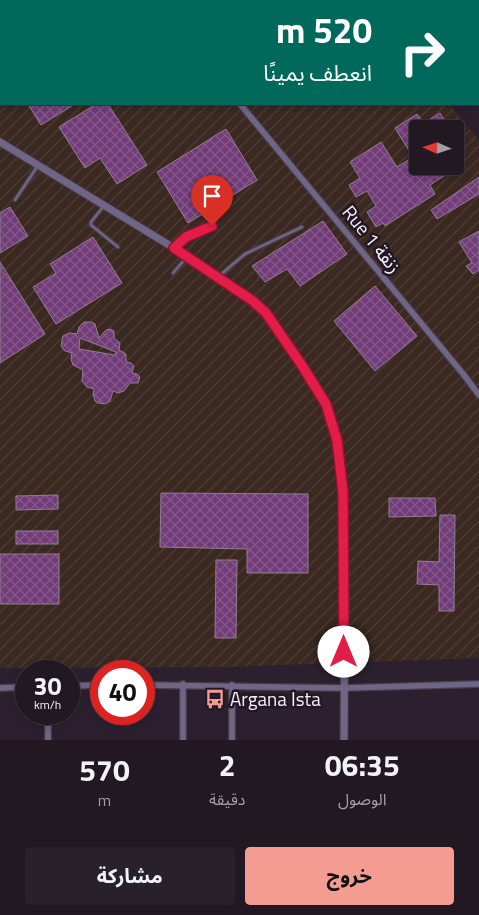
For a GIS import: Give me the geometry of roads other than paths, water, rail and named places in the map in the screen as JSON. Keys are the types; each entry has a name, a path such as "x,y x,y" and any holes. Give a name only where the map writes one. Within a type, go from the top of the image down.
{"street":[{"name":"Rue 1 زنقة","path":"241,105 464,375 479,396"},
{"path":"0,142 187,256 253,301 266,313 326,404 337,440 343,492 344,740"},
{"path":"183,684 183,740"},
{"path":"155,685 344,688 479,684"},
{"path":"232,685 232,740"},
{"path":"0,688 15,687"},
{"path":"48,725 48,740"}],"lane":[{"path":"15,200 38,166"},
{"path":"104,206 91,222 91,225 118,246"},
{"path":"174,248 186,237 212,226"},
{"path":"218,276 245,254 302,227"},
{"path":"173,273 187,256"}],"place":[{"name":"Argana Ista","path":"215,699"}]}
